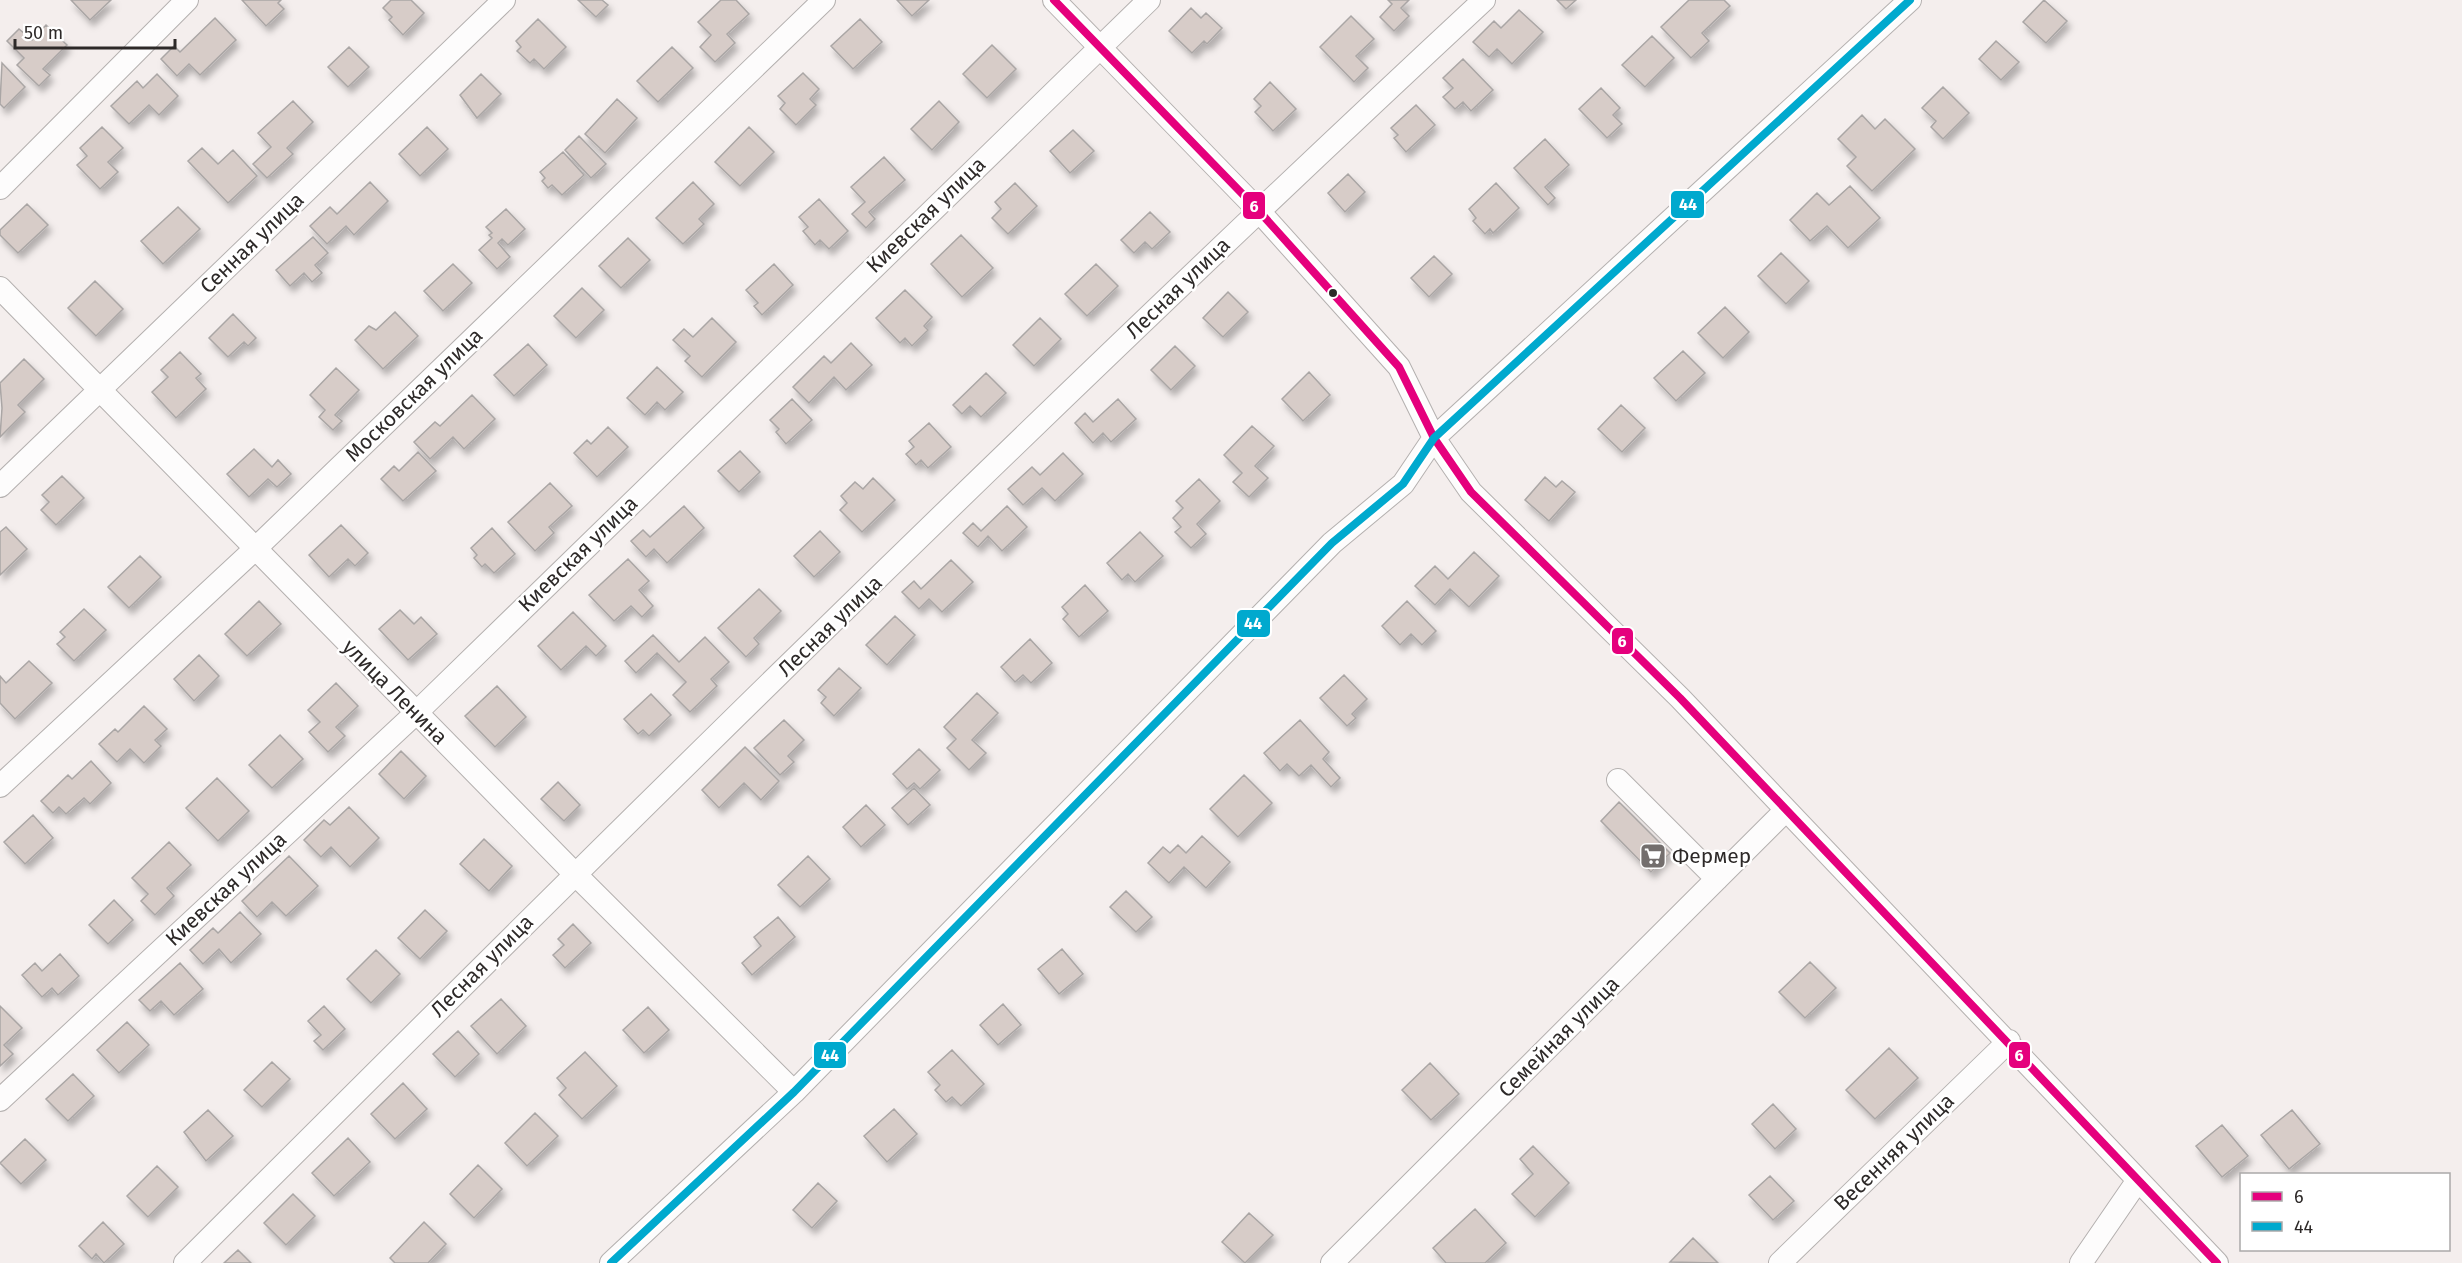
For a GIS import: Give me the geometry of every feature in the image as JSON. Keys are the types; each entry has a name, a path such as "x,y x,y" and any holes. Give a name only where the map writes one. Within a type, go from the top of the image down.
{"street":[{"path":"0,188 187,0"},
{"name":"Сенная улица","path":"0,486 504,0"},
{"name":"Московская улица","path":"0,786 255,549 824,0"},
{"path":"1054,0 1098,48 1258,210 1399,367 1434,438 1471,492 1680,698 2009,1041 2217,1263"},
{"name":"Киевская улица","path":"0,1100 416,713 1149,0"},
{"name":"Лесная улица","path":"185,1263 575,874 1258,210 1484,0"},
{"path":"611,1263 794,1092 1332,543 1403,484 1434,438 1910,0"},
{"name":"улица Ленина","path":"0,288 416,713 794,1092"},
{"path":"1618,780 1717,879"},
{"name":"Семейная улица","path":"1332,1263 1786,810"},
{"name":"Весенняя улица","path":"1780,1263 2009,1041"},
{"path":"2081,1263 2138,1180"}],"building":[{"path":"71,0 111,0 90,20"},
{"path":"242,0 281,0 278,3 284,9 266,26"},
{"path":"391,0 411,0 424,13 403,35 389,20 392,17 383,8"},
{"path":"578,0 602,0 608,5 596,17"},
{"path":"721,0 736,0 749,14 727,34 735,43 715,62 700,47 711,35 698,22"},
{"path":"897,0 929,0 912,16"},
{"path":"1388,0 1409,0 1401,8 1409,16 1394,31 1380,17 1392,4"},
{"path":"1557,0 1576,0 1566,9"},
{"path":"1689,0 1724,0 1730,6 1702,33 1709,41 1691,58 1661,27"},
{"path":"2044,0 2067,21 2046,43 2023,22"},
{"path":"1191,8 1201,18 1206,13 1222,28 1207,44 1204,41 1192,53 1169,31"},
{"path":"1519,10 1543,32 1512,64 1497,49 1489,57 1473,42 1494,21 1501,28"},
{"path":"1351,16 1374,39 1356,56 1368,68 1354,82 1320,47"},
{"path":"215,18 236,40 200,75 189,64 177,76 161,59 174,46 180,52"},
{"path":"538,19 566,47 544,69 534,59 530,63 517,51 521,47 516,41"},
{"path":"860,19 882,42 853,69 831,46"},
{"path":"46,25 67,45 43,69 50,75 39,86 17,65 24,58 7,41 19,29 32,40"},
{"path":"1652,36 1674,58 1645,87 1622,65"},
{"path":"1996,41 2019,62 2001,80 1979,59"},
{"path":"992,45 1016,69 987,98 963,74"},
{"path":"349,47 369,67 348,87 328,67"},
{"path":"672,47 693,68 658,102 637,81"},
{"path":"1463,59 1493,90 1471,111 1463,102 1455,109 1443,97 1453,88 1443,78"},
{"path":"2,63 25,87 4,108 0,104"},
{"path":"803,73 819,89 810,99 816,105 796,125 780,109 785,103 778,96"},
{"path":"157,74 178,96 159,115 149,105 129,124 111,106 137,81 143,88"},
{"path":"481,74 501,94 477,118 460,95"},
{"path":"1270,82 1296,109 1273,131 1255,112 1261,106 1254,99"},
{"path":"1943,87 1969,113 1943,139 1931,127 1936,121 1922,108"},
{"path":"1601,88 1620,108 1613,115 1622,124 1607,138 1579,109"},
{"path":"617,99 637,118 605,153 585,134"},
{"path":"293,101 313,122 287,148 293,154 267,178 253,164 271,147 258,133"},
{"path":"939,101 959,122 932,150 911,129"},
{"path":"1416,105 1435,125 1406,152 1394,138 1398,135 1391,128"},
{"path":"1862,115 1875,129 1885,119 1915,149 1872,191 1847,166 1856,157 1838,139"},
{"path":"102,127 123,148 108,162 118,172 100,189 77,165 87,156 80,148"},
{"path":"427,127 448,149 420,176 399,154"},
{"path":"749,127 774,152 740,186 715,162"},
{"path":"1073,130 1094,151 1070,173 1050,151"},
{"path":"579,136 606,164 591,178 565,150"},
{"path":"1545,139 1569,165 1545,187 1555,198 1548,205 1514,168"},
{"path":"202,148 218,164 233,150 257,176 228,203 188,161"},
{"path":"563,152 584,175 562,195 552,185 548,188 542,181 545,178 540,172"},
{"path":"884,157 905,180 869,212 875,219 866,228 852,214 865,202 851,187"},
{"path":"1348,174 1365,192 1345,212 1328,193"},
{"path":"370,182 388,201 354,235 346,226 327,244 310,226 330,207 337,214"},
{"path":"693,182 714,204 699,219 704,224 683,244 656,218"},
{"path":"1015,183 1037,206 1008,234 992,218 1001,209 995,202"},
{"path":"1496,183 1519,208 1493,233 1490,229 1485,234 1473,221 1476,218 1469,209"},
{"path":"1850,186 1880,218 1848,248 1827,226 1810,241 1790,220 1817,193 1829,205"},
{"path":"819,199 848,231 829,249 820,240 815,245 803,231 808,227 799,217"},
{"path":"27,204 48,225 18,253 0,235 0,230"},
{"path":"178,207 200,229 163,264 141,241"},
{"path":"506,209 525,229 508,245 502,239 498,243 510,257 497,269 479,250 492,238 489,235 492,233 486,227"},
{"path":"1150,212 1170,232 1152,249 1145,242 1134,253 1121,240"},
{"path":"961,235 993,268 962,297 931,264"},
{"path":"313,237 328,253 315,265 322,273 312,282 304,273 290,286 276,270"},
{"path":"628,238 650,260 621,288 599,266"},
{"path":"1781,253 1809,281 1786,304 1758,276"},
{"path":"1434,256 1452,274 1429,297 1411,278"},
{"path":"453,264 472,283 443,311 424,291"},
{"path":"774,264 793,285 762,315 754,306 758,303 746,290"},
{"path":"1096,264 1118,286 1087,316 1065,294"},
{"path":"95,281 123,309 96,336 68,308"},
{"path":"582,288 604,310 576,338 554,316"},
{"path":"905,290 932,317 924,326 928,330 912,346 905,338 900,343 876,318"},
{"path":"1228,292 1248,312 1223,337 1203,318"},
{"path":"1725,307 1749,332 1723,358 1698,333"},
{"path":"395,312 418,336 383,369 355,340 369,326 376,330"},
{"path":"233,314 256,338 248,346 244,342 228,357 209,338"},
{"path":"712,318 736,342 702,377 685,361 690,356 673,340 684,329 693,337"},
{"path":"1040,318 1061,339 1034,366 1013,345"},
{"path":"851,343 872,365 846,390 834,377 809,403 793,387 824,356 831,363"},
{"path":"528,344 547,365 514,396 494,375"},
{"path":"1175,346 1195,366 1171,390 1151,370"},
{"path":"1683,351 1705,373 1676,401 1654,378"},
{"path":"180,352 201,374 196,378 206,389 176,418 152,392 168,377 161,370"},
{"path":"24,359 44,379 18,405 25,412 0,437 2,408 0,383"},
{"path":"657,367 683,392 665,410 657,402 645,415 627,398"},
{"path":"336,368 359,390 335,415 342,421 333,430 319,417 325,410 310,395"},
{"path":"1309,372 1330,395 1303,421 1282,399"},
{"path":"986,373 1006,393 981,417 970,406 962,414 953,405"},
{"path":"472,395 495,419 464,449 453,437 430,459 414,442 435,422 440,426"},
{"path":"792,399 812,420 786,444 776,432 779,429 770,420"},
{"path":"1118,399 1136,419 1111,442 1103,433 1093,443 1075,423 1085,413 1093,422"},
{"path":"1621,405 1645,428 1622,452 1598,429"},
{"path":"929,423 951,447 928,468 921,460 916,465 906,454 914,447 909,441"},
{"path":"1252,426 1274,446 1255,466 1268,478 1249,497 1233,482 1242,473 1224,455"},
{"path":"608,427 628,447 597,477 574,453 587,440 591,444"},
{"path":"254,449 272,467 278,460 291,474 277,487 268,479 249,497 227,474"},
{"path":"740,451 760,472 739,492 718,471"},
{"path":"418,452 436,471 403,501 381,479 394,466 399,471"},
{"path":"1063,453 1083,474 1055,501 1042,488 1023,505 1008,489 1032,467 1040,475"},
{"path":"62,476 84,498 56,525 41,510 49,502 42,495"},
{"path":"1545,477 1556,487 1562,481 1575,492 1549,521 1525,500"},
{"path":"873,478 895,500 862,532 840,510 847,503 841,496 855,482 863,489"},
{"path":"1199,479 1220,501 1197,524 1206,534 1191,548 1175,532 1181,527 1173,518 1183,508 1176,501"},
{"path":"550,483 572,506 549,527 554,533 535,551 508,522"},
{"path":"684,506 704,528 667,563 654,549 646,557 631,541 643,530 650,537"},
{"path":"1007,506 1027,527 1002,551 988,536 978,547 963,533 973,523 981,531"},
{"path":"341,525 368,553 355,566 348,559 329,577 309,555"},
{"path":"6,527 27,549 0,575 0,532"},
{"path":"492,528 515,554 494,573 485,564 482,567 474,558 477,555 471,548"},
{"path":"820,531 840,552 814,577 794,556"},
{"path":"1140,532 1163,556 1135,582 1128,574 1122,580 1107,563"},
{"path":"1474,552 1499,576 1469,607 1450,589 1435,605 1415,586 1435,566 1448,579"},
{"path":"140,556 161,577 129,608 108,587"},
{"path":"628,559 649,581 639,590 653,606 642,617 631,606 614,621 589,595"},
{"path":"951,560 973,582 942,612 929,599 919,609 902,592 914,581 921,589"},
{"path":"1085,585 1108,611 1079,637 1063,619 1068,614 1062,607"},
{"path":"759,589 781,611 754,638 759,644 746,657 718,628"},
{"path":"259,601 281,624 247,656 225,634"},
{"path":"1407,601 1436,631 1422,645 1411,634 1400,645 1382,626"},
{"path":"84,609 106,630 74,661 57,644 65,637 60,632"},
{"path":"400,610 414,624 421,617 437,634 408,660 379,629"},
{"path":"573,612 606,646 596,656 586,646 561,670 538,646"},
{"path":"895,616 915,635 887,665 866,645"},
{"path":"653,635 679,662 705,637 729,662 711,679 717,686 690,712 673,695 686,682 657,653 636,673 625,661"},
{"path":"1030,639 1052,663 1031,683 1023,675 1015,682 1001,667"},
{"path":"199,655 219,676 194,701 174,679"},
{"path":"29,661 52,683 15,719 0,703 0,676 6,683"},
{"path":"839,668 861,688 834,716 821,703 826,697 818,690"},
{"path":"1344,675 1367,699 1352,714 1356,718 1347,726 1320,698"},
{"path":"336,683 358,706 336,727 345,736 328,752 309,732 320,722 308,710"},
{"path":"497,686 526,717 495,747 465,716"},
{"path":"977,693 998,713 972,740 986,753 969,770 947,748 956,739 944,727"},
{"path":"651,694 671,715 649,736 643,730 638,734 624,719"},
{"path":"144,706 167,729 155,740 161,746 144,763 130,749 117,762 99,744 115,729 118,732"},
{"path":"784,720 804,740 788,756 794,762 780,775 754,748"},
{"path":"1300,720 1329,752 1323,759 1340,778 1331,787 1311,765 1299,776 1287,764 1280,771 1264,753"},
{"path":"280,735 303,759 272,788 249,765"},
{"path":"745,747 779,781 761,800 744,783 719,808 702,790"},
{"path":"919,749 940,770 920,789 914,783 907,789 893,774"},
{"path":"401,751 426,776 404,799 379,774"},
{"path":"91,761 111,783 90,804 84,798 66,814 59,807 53,813 41,801 68,775 72,779"},
{"path":"1244,775 1272,803 1238,837 1210,809"},
{"path":"217,778 249,811 218,841 186,808"},
{"path":"558,782 580,805 564,821 541,799"},
{"path":"914,788 930,805 908,825 892,808"},
{"path":"1619,802 1670,853 1651,872 1601,821"},
{"path":"866,805 885,825 861,847 843,827"},
{"path":"349,807 379,838 350,867 331,847 321,857 304,840 324,820 330,825"},
{"path":"33,815 53,838 25,864 4,842"},
{"path":"1202,836 1230,862 1206,888 1184,867 1169,883 1148,863 1163,847 1170,853 1178,845 1186,853"},
{"path":"484,839 512,866 489,891 460,864"},
{"path":"169,842 191,865 167,888 174,896 155,915 141,901 148,894 132,878"},
{"path":"289,856 318,886 286,916 272,902 257,917 242,901"},
{"path":"808,856 830,879 800,907 778,885"},
{"path":"1126,891 1152,917 1136,932 1110,907"},
{"path":"114,900 133,920 108,944 89,925"},
{"path":"425,910 447,931 420,959 398,938"},
{"path":"240,912 261,934 231,963 219,949 203,964 190,950 213,928 218,933"},
{"path":"778,917 795,937 752,975 742,963 761,946 754,937"},
{"path":"573,924 591,943 565,968 553,955 564,945 558,939"},
{"path":"1062,949 1083,974 1059,994 1038,969"},
{"path":"376,950 400,974 371,1003 347,979"},
{"path":"60,954 79,976 58,995 52,988 42,997 22,975 35,963 42,971"},
{"path":"1810,962 1836,988 1805,1018 1779,992"},
{"path":"180,963 203,989 174,1015 161,1001 150,1011 139,1000"},
{"path":"501,999 526,1026 497,1054 471,1026"},
{"path":"1003,1004 1021,1025 998,1045 980,1025"},
{"path":"0,1006 22,1028 4,1045 13,1054 0,1066"},
{"path":"324,1006 345,1029 323,1050 314,1041 321,1035 308,1021"},
{"path":"648,1007 669,1030 644,1053 623,1030"},
{"path":"127,1022 149,1045 119,1073 97,1050"},
{"path":"458,1031 479,1054 455,1077 433,1054"},
{"path":"1889,1048 1918,1078 1875,1119 1846,1090"},
{"path":"952,1050 984,1084 961,1106 952,1097 946,1102 935,1090 940,1085 928,1072"},
{"path":"585,1052 617,1086 582,1119 559,1095 566,1088 557,1078"},
{"path":"272,1062 290,1079 262,1107 244,1090"},
{"path":"1430,1063 1459,1094 1431,1120 1402,1090"},
{"path":"73,1074 94,1096 68,1121 46,1099"},
{"path":"403,1083 427,1109 395,1139 371,1114"},
{"path":"1773,1104 1796,1129 1775,1149 1752,1124"},
{"path":"894,1109 917,1134 887,1162 864,1136"},
{"path":"208,1110 233,1136 206,1161 184,1132"},
{"path":"2292,1110 2320,1144 2289,1169 2261,1135"},
{"path":"535,1113 558,1136 527,1166 505,1143"},
{"path":"2222,1125 2248,1156 2222,1177 2196,1146"},
{"path":"348,1138 370,1162 334,1196 312,1173"},
{"path":"25,1139 46,1160 21,1184 0,1163"},
{"path":"1533,1146 1569,1183 1535,1217 1512,1194 1533,1174 1520,1159"},
{"path":"478,1165 502,1189 474,1218 450,1194"},
{"path":"157,1166 178,1187 148,1217 127,1196"},
{"path":"1770,1176 1794,1201 1773,1220 1749,1195"},
{"path":"818,1183 837,1201 812,1228 793,1210"},
{"path":"293,1194 315,1216 286,1245 264,1223"},
{"path":"1475,1209 1506,1243 1485,1263 1446,1263 1433,1248"},
{"path":"1249,1213 1273,1235 1245,1263 1222,1242"},
{"path":"103,1222 124,1244 104,1263 96,1254 92,1259 79,1246"},
{"path":"424,1222 446,1244 428,1263 395,1263 390,1258"},
{"path":"1693,1238 1718,1263 1670,1262"},
{"path":"238,1250 251,1263 224,1263"}],"transit line":[{"name":"6","path":"1054,0 1258,210 1399,367 1434,438 1471,492 1680,698 2217,1263"},
{"name":"44","path":"611,1263 794,1092 1332,543 1403,484 1434,438 1910,0"}],"place":[{"name":"Фермер","path":"1653,856"}]}
